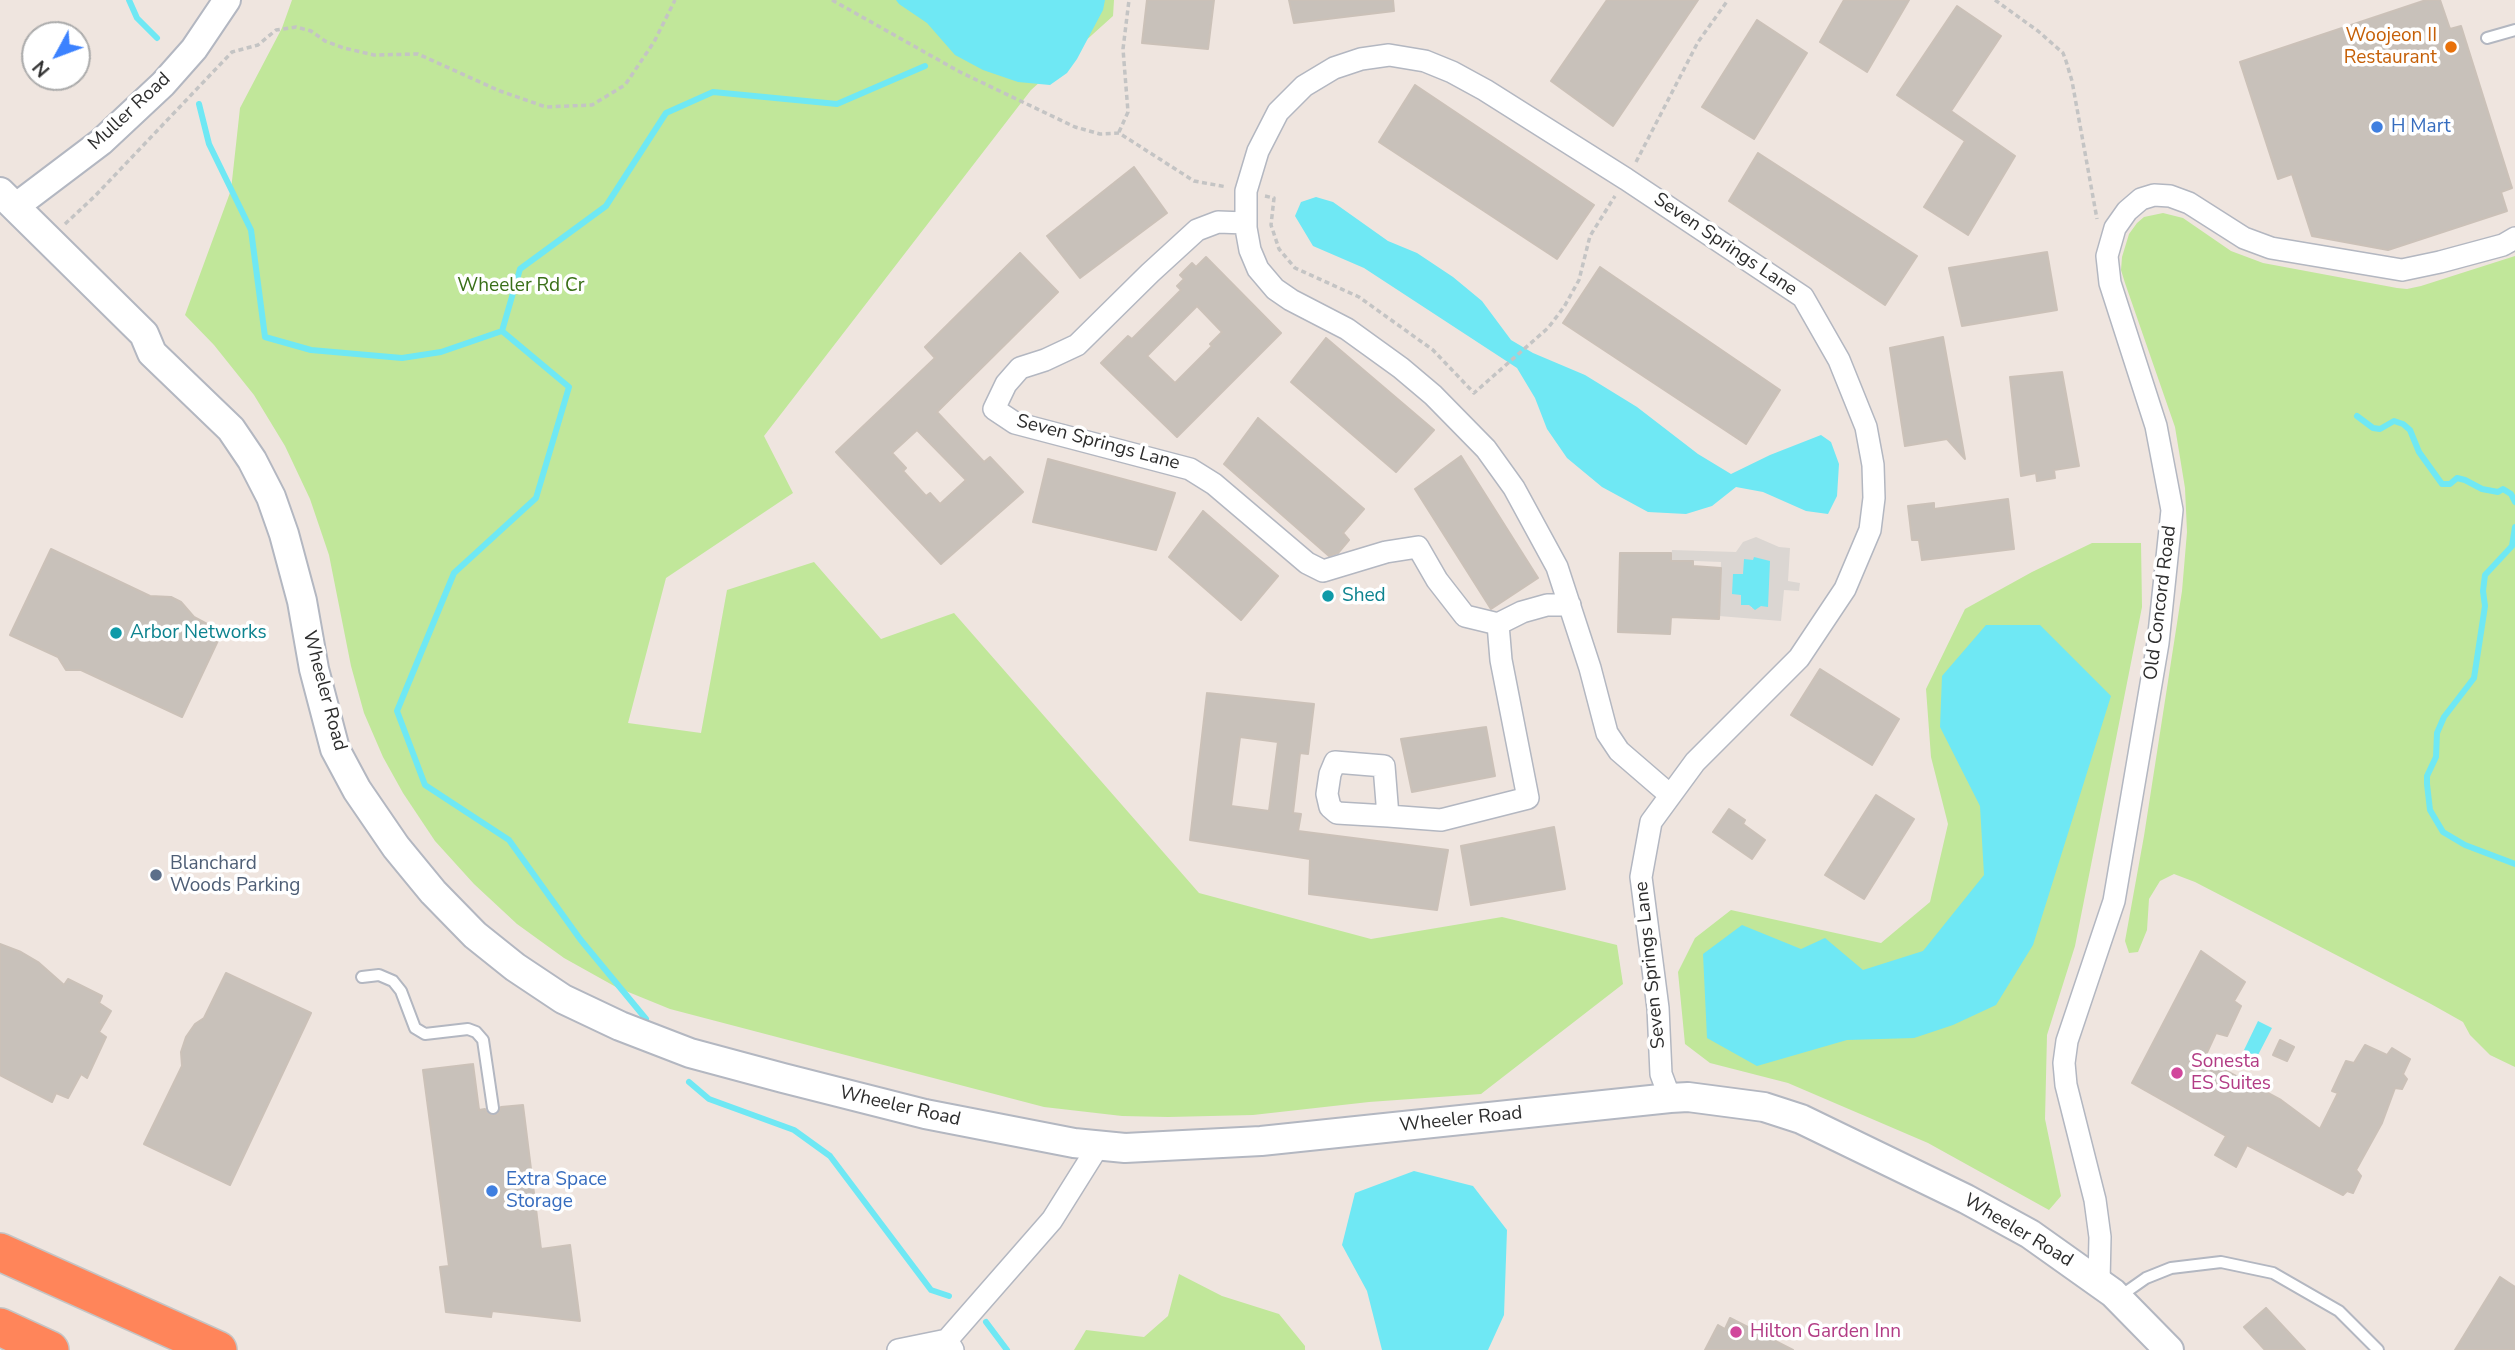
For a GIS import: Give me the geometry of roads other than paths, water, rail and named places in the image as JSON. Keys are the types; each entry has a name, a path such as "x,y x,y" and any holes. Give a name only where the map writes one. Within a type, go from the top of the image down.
{"highway":[{"path":"0,1252 218,1350"},
{"path":"0,1327 50,1350"}],"main road":[{"name":"Wheeler Road","path":"15,198 144,334 152,353 230,429 252,460 271,497 284,534 335,749 357,790 390,840 433,892 475,935 515,967 564,999 620,1026 690,1053 925,1114 1125,1148 1261,1141 1670,1098 1688,1097 1764,1107 1801,1119 1966,1199 2030,1234 2108,1290 2169,1350"}],"street":[{"name":"Muller Road","path":"15,198 101,142 163,84 194,49 227,0"},
{"name":"Seven Springs Lane","path":"1670,795 1619,751 1607,733 1590,668 1557,567 1514,488 1486,449 1433,395 1401,368 1347,329 1275,289 1258,269 1250,250 1246,223 1246,191 1262,139 1278,111 1304,86 1334,68 1361,59 1389,55 1425,61 1485,90 1626,179 1803,297 1839,360 1866,428 1873,465 1874,498 1870,530 1845,589 1799,658 1695,762 1651,822 1641,877 1658,1008 1661,1074 1670,1098"},
{"name":"Old Concord Road","path":"2108,1290 2095,1200 2066,1085 2064,1063 2067,1041 2114,901 2158,643 2172,510 2156,426 2110,283 2107,256 2115,228 2140,199 2154,195 2183,200 2244,238 2271,248 2402,270 2478,252 2515,238"},
{"name":"Seven Springs Lane","path":"1246,223 1218,222 1197,230 1077,345 1020,368 1006,384 994,409 1015,423 1190,469 1214,484 1307,563 1323,571 1386,552 1418,547 1437,580 1465,616 1498,624"},
{"path":"1388,816 1441,820 1528,798 1501,660 1498,624 1522,612 1547,605 1570,605"},
{"path":"898,1350 950,1345 1052,1220 1099,1145"}],"lane":[{"path":"2487,38 2515,30"},
{"path":"362,977 379,975 393,981 401,991 415,1028 425,1034 468,1029 476,1032 483,1040 493,1108"},
{"path":"2108,1290 2171,1268 2221,1262 2273,1273 2339,1311 2378,1350"}],"water":[{"path":"896,0 1105,0 1103,10 1077,59 1067,73 1050,85 1018,82 983,70 955,55 927,23"},
{"path":"1316,197 1333,202 1388,241 1417,253 1453,277 1482,301 1511,340 1533,353 1585,375 1637,407 1698,454 1731,474 1821,435 1831,442 1839,464 1837,496 1828,514 1806,511 1763,492 1736,487 1712,506 1686,514 1648,512 1602,487 1567,458 1547,429 1535,398 1517,368 1364,268 1313,246 1295,216 1301,202"},
{"path":"1754,557 1770,561 1768,607 1761,606 1755,610 1749,605 1741,605 1741,595 1732,594 1733,574 1743,574 1744,559 1753,560"},
{"path":"1986,625 2040,625 2111,696 2033,945 1996,1005 1953,1025 1914,1038 1847,1040 1757,1066 1707,1038 1703,954 1742,925 1801,949 1825,938 1863,970 1923,951 1984,875 1980,806 1940,727 1942,676"},
{"path":"2258,1021 2272,1028 2257,1057 2244,1050"},
{"path":"1414,1171 1473,1186 1507,1230 1504,1315 1488,1350 1382,1350 1367,1291 1342,1245 1355,1193"}],"waterway":[{"path":"129,0 137,18 157,38"},
{"path":"502,331 520,269 606,206 666,113 713,92 837,104 925,66"},
{"path":"199,104 209,144 251,230 265,337 311,350 402,358 441,352 502,331"},
{"path":"502,331 569,387 536,498 454,573 397,711 425,785 509,840 580,939 646,1019"},
{"path":"2357,416 2373,428 2380,429 2394,421 2403,424 2410,430 2419,452 2442,484 2450,484 2457,478 2482,489 2498,492 2503,489 2511,494 2515,502"},
{"path":"2515,527 2512,546 2485,575 2485,606 2474,678 2444,717 2437,733 2436,757 2427,776 2430,810 2443,832 2465,845 2515,864"},
{"path":"689,1082 709,1099 794,1130 830,1156 931,1290 949,1296"},
{"path":"986,1322 1007,1350"}],"place":[{"name":"Woojeon II Restaurant","path":"2451,47"},
{"name":"H Mart","path":"2377,127"},
{"name":"Shed","path":"1328,596"},
{"name":"Arbor Networks","path":"116,633"},
{"name":"Blanchard Woods Parking","path":"156,875"},
{"name":"Sonesta ES Suites","path":"2177,1073"},
{"name":"Extra Space Storage","path":"492,1191"},
{"name":"Hilton Garden Inn","path":"1736,1332"}],"park label":[{"name":"Wheeler Rd Cr","path":"521,286"}]}
